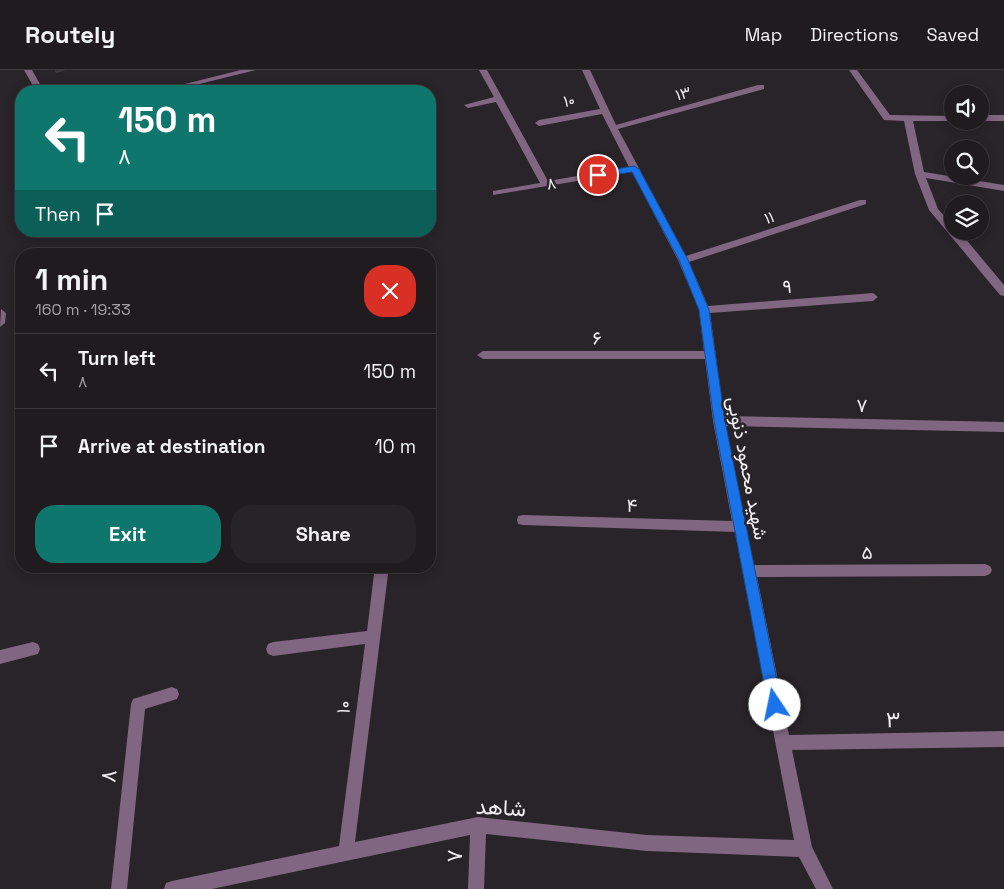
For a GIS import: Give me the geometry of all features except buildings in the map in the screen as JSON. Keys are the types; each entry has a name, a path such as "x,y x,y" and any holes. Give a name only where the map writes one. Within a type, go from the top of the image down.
{"street":[{"path":"28,70 37,85"},
{"path":"187,85 252,70"},
{"path":"483,70 545,184"},
{"name":"شهید محمود ذنوبی","path":"586,70 613,128 683,260 704,310 719,421 804,849 826,889"},
{"path":"853,70 887,118 944,118"},
{"name":"۱۳","path":"613,128 761,87"},
{"path":"468,105 499,100"},
{"name":"۱۰","path":"539,123 605,111"},
{"path":"908,118 920,174 934,210 944,221"},
{"path":"989,118 1004,118"},
{"name":"۸","path":"496,193 634,169"},
{"path":"920,174 1004,188"},
{"name":"۱۱","path":"683,260 863,202"},
{"path":"961,240 1004,292"},
{"name":"۹","path":"704,310 873,297"},
{"name":"۶","path":"483,355 710,355"},
{"name":"۷","path":"719,421 1004,427"},
{"name":"۴","path":"523,520 740,527"},
{"name":"۵","path":"749,571 985,570"},
{"name":"۱۰","path":"346,852 381,573"},
{"path":"273,649 372,637"},
{"path":"0,657 33,649"},
{"name":"۸","path":"119,889 138,704 172,694"},
{"name":"۳","path":"783,743 1004,739"},
{"name":"۷","path":"476,889 478,825"},
{"name":"شاهد","path":"172,889 478,825 647,843 804,849"}],"route":[{"path":"598,175 634,169 683,260 704,310 719,421 775,705"}]}
